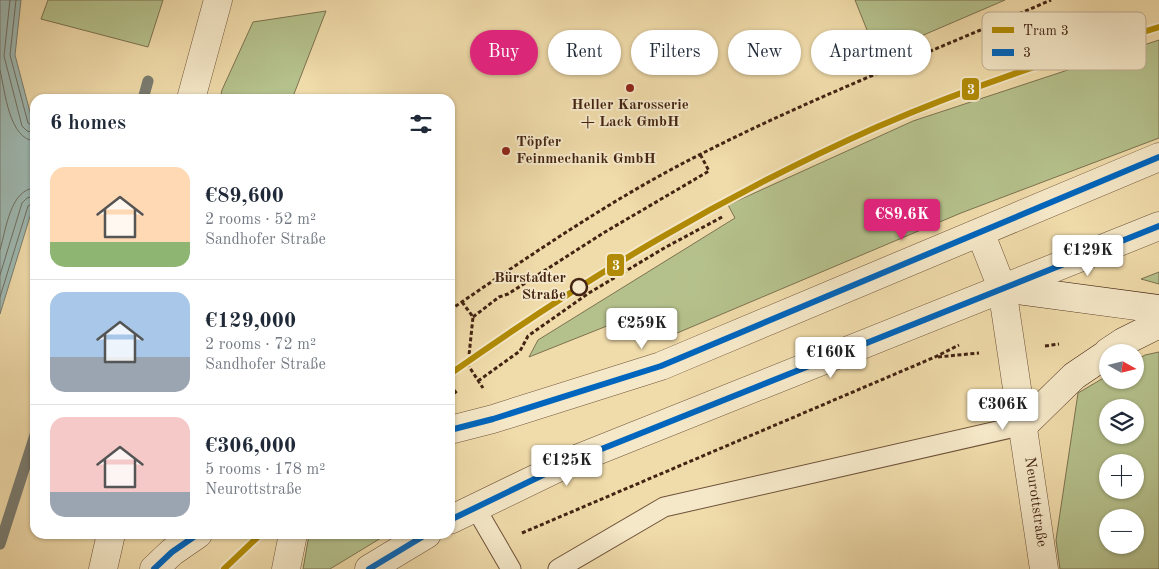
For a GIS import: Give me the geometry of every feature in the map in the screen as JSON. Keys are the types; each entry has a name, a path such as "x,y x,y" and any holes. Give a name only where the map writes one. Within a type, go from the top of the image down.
{"street":[{"path":"192,94 218,0"},
{"path":"455,429 493,419 661,366 1159,157"},
{"path":"455,517 574,460 1159,226"},
{"name":"Neurottstraße","path":"980,232 1002,288 1024,425 1044,569"},
{"path":"1002,288 1159,309"},
{"path":"1120,344 1159,324"},
{"path":"1024,425 1074,376 1099,359"},
{"path":"103,569 110,539"},
{"path":"154,569 172,552 191,539"},
{"path":"286,569 292,539"},
{"path":"370,569 419,539"}],"lane":[{"path":"558,569 664,507 1024,425"},
{"path":"474,507 511,569"}],"path":[{"path":"1024,12 1051,0"},
{"path":"455,307 601,210 700,154 843,87 982,30"},
{"path":"473,317 499,297 508,294 605,232 709,170 700,154"},
{"path":"478,381 520,351 528,336 589,293 666,247 724,216"},
{"path":"462,302 473,317 468,365 491,400 493,419"},
{"path":"528,529 935,358"}],"green space":[{"path":"48,0 163,0 148,47 41,19"},
{"path":"855,0 1005,0 931,32 931,30 867,30"},
{"path":"326,11 294,94 221,94 253,22"},
{"path":"1159,40 1159,138 961,213 663,339 637,314 529,357 538,340 735,218 728,205 913,121 1068,70 1146,70 1146,44"},
{"path":"1159,272 1159,284 1141,279"},
{"path":"1159,352 1159,569 1060,569 1056,540 1078,393 1099,381 1099,389 1144,389 1144,356"},
{"path":"308,539 379,539 330,569 303,569"}],"water":[{"path":"0,0 21,0 15,55 30,112 30,216 0,314"}],"waterway":[{"path":"144,94 148,81"},
{"path":"0,544 30,451"}],"tram line":[{"name":"3","path":"1146,31 1159,27"},
{"name":"3","path":"455,370 501,338 605,271 711,209 820,153 877,127 982,85 1026,70"},
{"name":"3","path":"224,569 256,539"}],"transit line":[{"name":"3","path":"455,429 493,419 661,366 1159,157"},
{"name":"3","path":"455,518 574,460 1159,226"},
{"name":"3","path":"154,569 172,552 191,539"},
{"name":"3","path":"369,569 419,539"}],"place":[{"name":"Heller Karosserie + Lack GmbH","path":"630,88"},
{"name":"Töpfer Feinmechanik GmbH","path":"506,151"},
{"name":"Bürstadter Straße","path":"579,287"}]}
